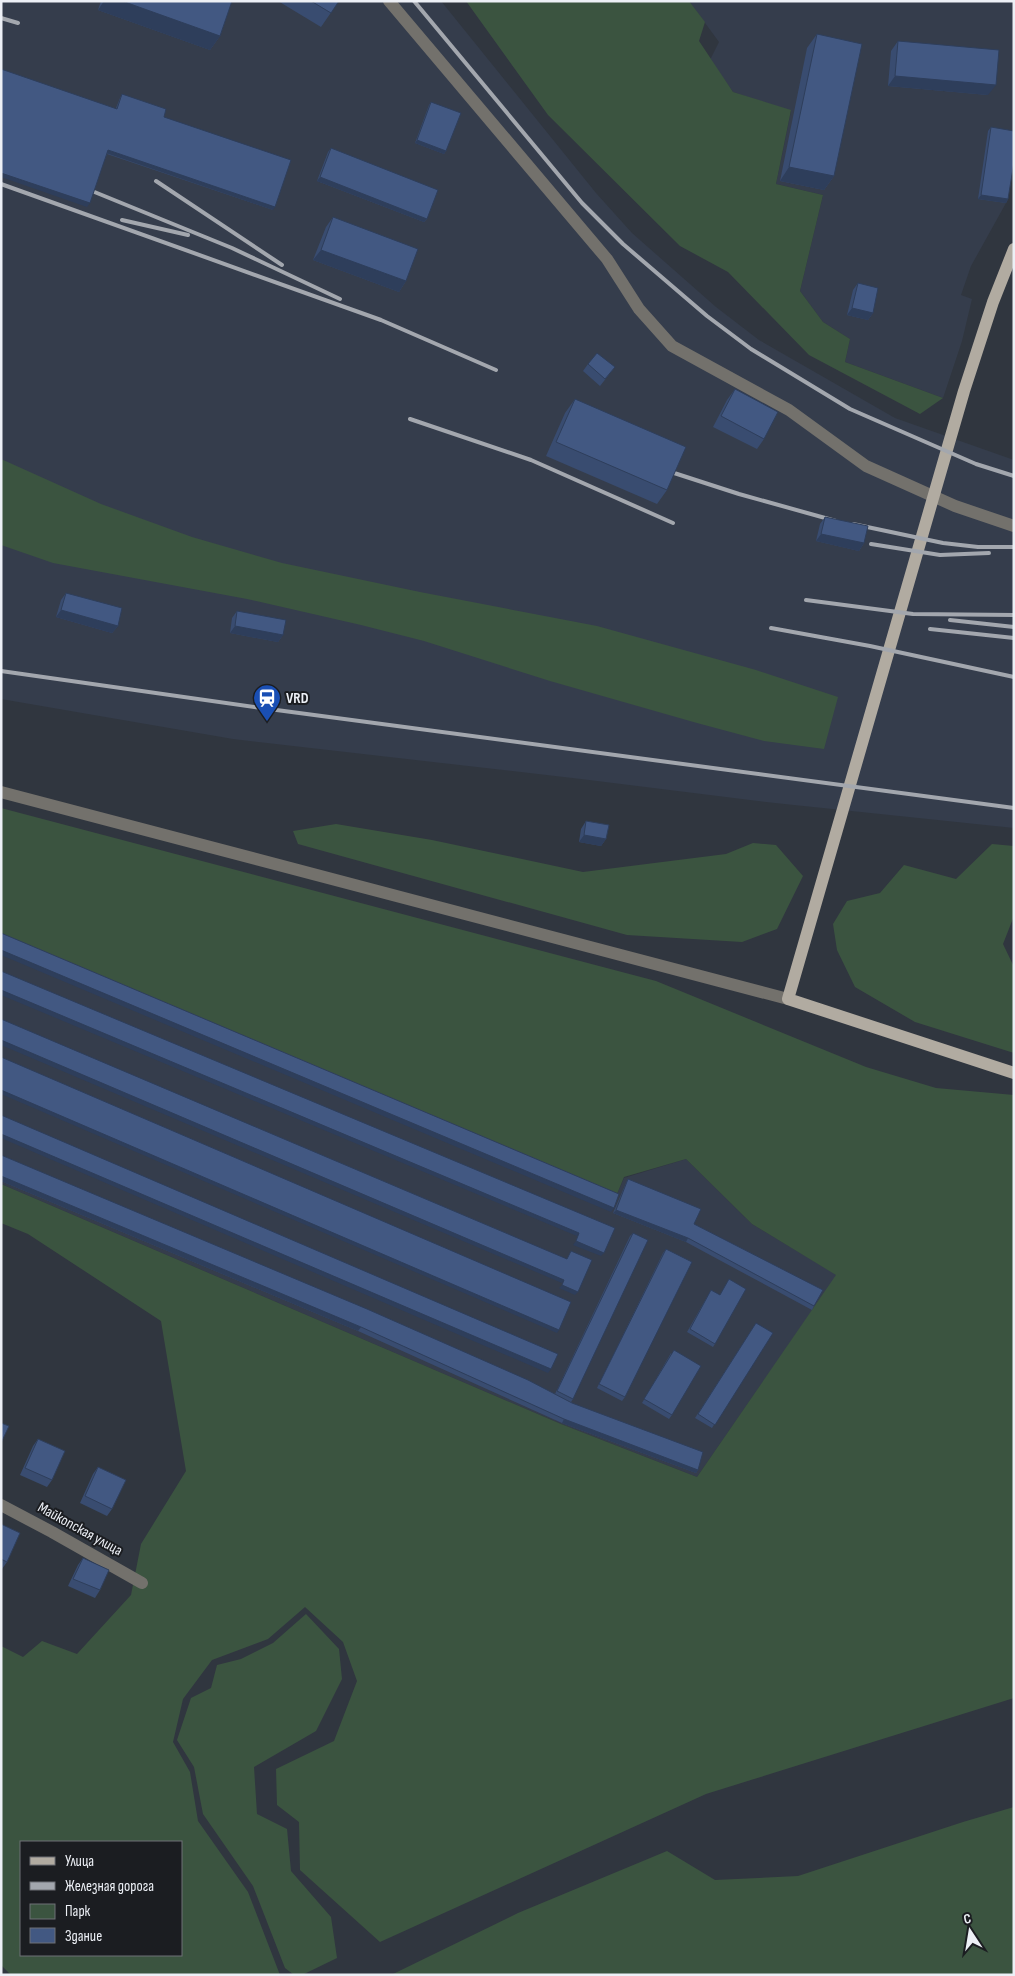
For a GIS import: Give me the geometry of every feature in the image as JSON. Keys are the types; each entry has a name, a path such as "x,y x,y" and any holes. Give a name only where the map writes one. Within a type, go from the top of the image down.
{"main road":[{"path":"1014,249 993,302 961,400 788,999 1014,1073"}],"street":[{"path":"389,1 607,259 639,309 672,346 789,410 866,466 955,506 1014,526"},
{"path":"1,792 788,999"},
{"name":"Майкопская улица","path":"1,1506 142,1582"}],"shaded area":[{"path":"1,1 441,1 596,193 632,233 716,307 759,340 895,418 1014,460 1014,828 775,803 233,739 1,699"},
{"path":"689,1 1014,1 1014,148 1006,203 971,266 961,295 972,299 962,341 943,398 845,362 850,339 823,322 800,291 823,195 776,184 791,111 733,92 710,60 719,42"},
{"path":"1,936 617,1194 624,1178 686,1159 752,1224 837,1275 697,1477 561,1424 1,1184"}],"green space":[{"path":"466,1 689,1 705,22 699,41 733,92 791,110 776,184 823,195 800,291 823,322 850,339 845,362 943,398 920,414 809,355 728,272 680,246 548,115"},
{"path":"1,459 101,504 192,537 282,563 597,626 756,670 838,697 824,749 764,741 550,681 424,641 361,625 247,599 53,563 1,545"},
{"path":"1,808 656,981 866,1067 936,1088 1014,1095 1014,1698 706,1794 380,1942 300,1870 299,1822 277,1805 276,1769 334,1741 357,1681 343,1642 305,1607 268,1639 212,1660 183,1699 173,1742 190,1772 198,1821 248,1892 280,1975 11,1975 1,1965 1,1646 23,1657 42,1641 77,1654 131,1595 141,1544 186,1471 161,1321 28,1234 1,1223 1,1184 561,1424 697,1477 836,1275 752,1224 686,1159 624,1177 617,1194 1,936"},
{"path":"336,824 432,840 583,872 726,854 753,843 776,845 803,876 777,929 742,942 627,935 298,844 293,831"},
{"path":"992,844 1014,846 1014,916 1003,944 1014,967 1014,1053 915,1022 855,987 837,950 833,924 847,901 880,893 904,865 956,879"},
{"path":"306,1614 339,1649 342,1679 316,1731 254,1767 257,1814 287,1829 291,1871 331,1917 337,1958 302,1975 294,1975 285,1968 253,1886 203,1814 194,1767 177,1740 191,1698 211,1688 217,1665 241,1659 273,1643"},
{"path":"1014,1807 1014,1975 391,1975 518,1913 667,1851 715,1880 798,1876"}],"building":[{"path":"122,1 232,1 220,36"},
{"path":"311,1 339,1 331,13"},
{"path":"817,34 862,44 834,176 789,167"},
{"path":"898,41 999,50 996,85 895,76"},
{"path":"1,69 117,109 122,94 166,109 164,117 291,160 275,207 108,150 90,203 1,173"},
{"path":"431,102 461,113 446,151 417,140"},
{"path":"991,127 1014,131 1014,162 1008,199 981,195"},
{"path":"331,148 438,190 427,219 320,177"},
{"path":"333,217 418,249 406,281 321,250"},
{"path":"858,283 878,288 873,313 852,308"},
{"path":"597,353 615,367 605,379 588,364"},
{"path":"735,389 778,412 764,439 721,416"},
{"path":"575,399 686,447 667,490 556,442"},
{"path":"825,517 868,526 864,543 821,534"},
{"path":"66,593 122,608 118,626 61,610"},
{"path":"237,611 286,620 283,635 235,626"},
{"path":"586,821 609,825 606,839 584,835"},
{"path":"1,933 619,1194 614,1208 1,950"},
{"path":"1,971 615,1228 604,1253 576,1241 579,1233 1,990"},
{"path":"1,1019 567,1259 571,1251 592,1260 578,1292 562,1285 564,1280 1,1040"},
{"path":"1,1057 571,1302 559,1330 1,1090"},
{"path":"1,1115 558,1354 551,1369 1,1134"},
{"path":"1,1155 367,1309 528,1380 572,1403 703,1452 698,1470 564,1419 361,1327 1,1176"},
{"path":"628,1179 701,1209 694,1224 823,1290 814,1306 688,1238 616,1210"},
{"path":"633,1233 648,1240 573,1399 557,1391"},
{"path":"666,1249 692,1262 625,1397 599,1384"},
{"path":"729,1279 746,1289 715,1344 690,1329 711,1290 720,1295"},
{"path":"756,1323 773,1333 715,1425 698,1414"},
{"path":"674,1350 701,1366 672,1415 644,1399"},
{"path":"1,1423 9,1426 1,1443"},
{"path":"38,1439 65,1451 52,1480 25,1468"},
{"path":"98,1467 126,1480 112,1509 85,1496"},
{"path":"1,1524 20,1533 7,1562 1,1559"},
{"path":"83,1558 109,1570 100,1590 73,1579"}],"railway":[{"path":"414,1 582,203 623,244 707,316 751,349 850,409 976,464 1014,476"},
{"path":"1,18 18,23"},
{"path":"156,181 282,265"},
{"path":"1,184 381,320 496,370"},
{"path":"92,191 232,248 340,299"},
{"path":"122,220 188,235"},
{"path":"410,419 531,460 673,523"},
{"path":"671,472 739,494 836,521"},
{"path":"853,524 943,543 978,547 1014,547"},
{"path":"871,544 940,555 989,553"},
{"path":"806,600 913,614 1014,615"},
{"path":"950,620 1014,627"},
{"path":"771,628 870,646 1014,677"},
{"path":"930,629 1014,638"},
{"path":"1,671 269,709 1014,808"}],"place":[{"name":"VRD","path":"267,722"}]}
